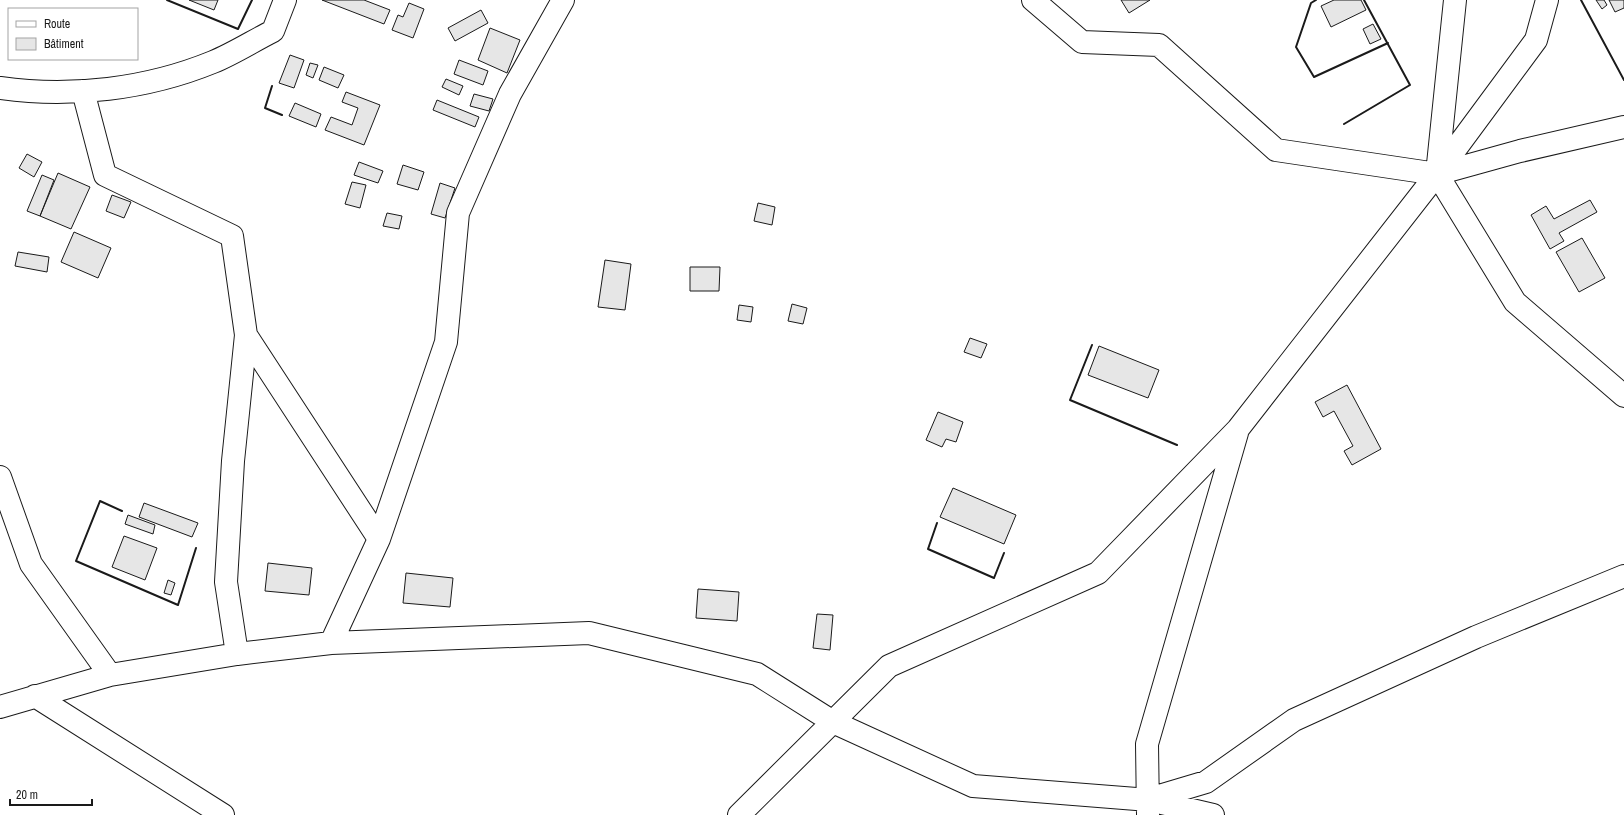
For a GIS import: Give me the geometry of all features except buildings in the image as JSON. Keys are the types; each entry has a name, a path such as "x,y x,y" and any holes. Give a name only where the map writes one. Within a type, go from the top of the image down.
{"street":[{"path":"0,88 83,91 143,84 213,62 273,31 285,0"},
{"path":"331,643 379,539 446,342 458,213 510,94 563,0"},
{"path":"1033,0 1082,42 1159,45 1276,150 1437,174 1520,151 1624,127"},
{"path":"1456,0 1437,174 1515,302 1624,396"},
{"path":"740,815 889,666 1098,573 1238,430 1437,174 1536,40 1547,0"},
{"path":"83,91 105,174 232,236 246,335 233,461 226,582 237,654"},
{"path":"246,335 379,539"},
{"path":"1148,807 1147,744 1238,430"},
{"path":"0,477 31,564 110,675"},
{"path":"1148,807 1206,782 1294,720 1476,637 1624,576"},
{"path":"5,700 35,696 110,675 237,654 331,643 589,633 757,674 833,722 973,786 1213,815"},
{"path":"35,696 223,815"}],"wall":[{"path":"167,0 238,29 252,0"},
{"path":"1316,0 1311,3 1296,47 1314,77 1388,43"},
{"path":"1344,124 1410,85 1364,0"},
{"path":"1581,0 1624,80"},
{"path":"272,86 265,108 282,115"},
{"path":"1092,345 1070,400 1177,445"},
{"path":"122,511 100,501 76,561 178,605 196,548"},
{"path":"937,523 928,549 994,578 1004,553"}]}
